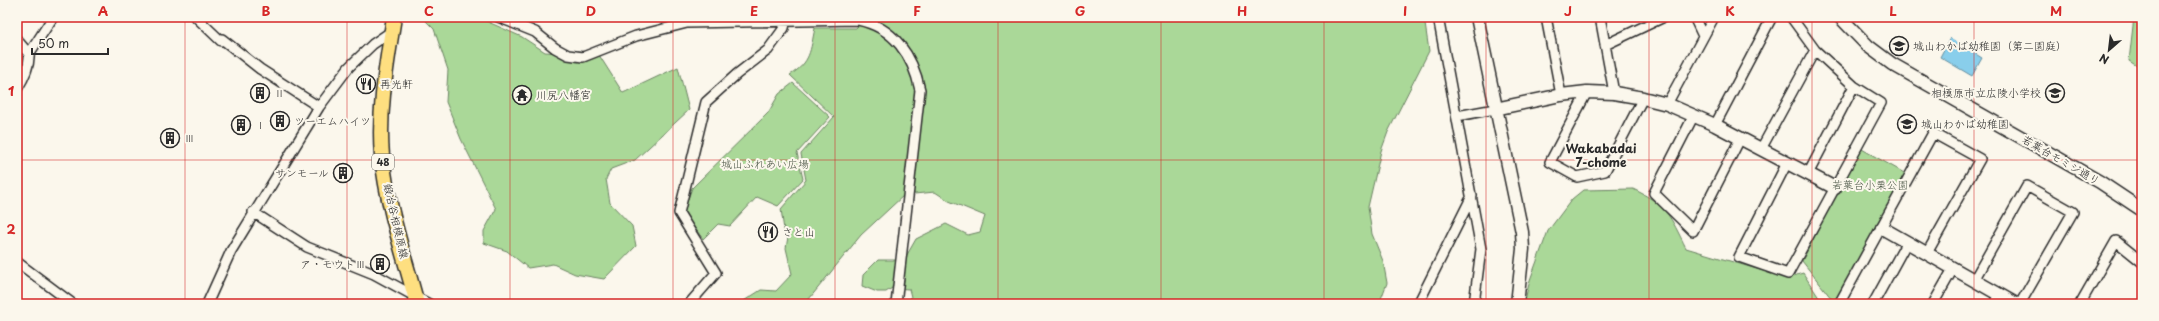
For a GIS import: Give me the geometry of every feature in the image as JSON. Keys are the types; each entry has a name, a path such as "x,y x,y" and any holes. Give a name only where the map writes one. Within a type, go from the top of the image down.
{"main road":[{"name":"鍛冶谷相模原線","path":"394,17 382,107 382,155 393,212 416,300"}],"street":[{"path":"29,54 53,17"},
{"path":"196,17 221,40 260,69 319,107"},
{"path":"498,17 535,32 554,48 568,55 583,57 636,36 687,22 781,20 858,20 872,22 908,52 915,70 920,90 896,304"},
{"path":"1438,17 1481,249 1474,304"},
{"path":"1477,17 1495,109 1522,232 1522,265 1517,304"},
{"path":"1546,17 1560,95"},
{"path":"1600,17 1614,93"},
{"path":"1605,45 1664,17"},
{"path":"1694,17 1703,36"},
{"path":"1667,104 1714,17"},
{"path":"1716,125 1772,17"},
{"path":"1787,163 1739,257 1788,274 1880,103 1854,86 1814,50 1791,17"},
{"name":"若葉台モミジ通り","path":"1840,17 1868,46 1892,64 2100,182 2142,210"},
{"path":"689,304 716,273 679,213 706,102 737,74 768,50 784,28 785,24 781,20"},
{"path":"207,304 231,251 253,212 294,152 319,107 348,67 373,44 392,31"},
{"path":"17,40 29,54 30,61 17,89"},
{"path":"1761,149 1814,50"},
{"path":"1808,174 1854,86"},
{"path":"1457,116 1560,95 1587,92 1614,93 1643,98 1667,104 1716,125 1835,188"},
{"path":"1587,92 1550,162 1577,176 1605,171 1643,98"},
{"path":"1694,115 1654,193 1693,231 1740,139"},
{"path":"1839,304 1933,133 1980,159 1927,253"},
{"path":"1974,280 2027,186 2073,212 2020,304"},
{"path":"1418,304 1472,196"},
{"path":"253,212 307,247 374,274 416,300 429,304"},
{"path":"1882,228 1974,280 1996,299 2016,304"},
{"path":"2080,304 2116,241 2142,262"},
{"path":"1873,304 1907,242"},
{"path":"17,262 73,304"},
{"path":"1933,304 1953,269"}],"green space":[{"path":"422,17 477,17 522,37 545,52 599,55 623,93 678,67 689,110 635,160 611,169 606,179 610,203 632,226 636,246 604,279 575,274 553,264 528,268 507,251 484,243 484,231 496,209 461,139 446,102 448,70 434,29"},
{"path":"866,17 1424,17 1429,51 1388,132 1381,151 1368,207 1372,234 1383,261 1387,283 1379,304 910,304 911,297 909,289 892,288 886,292 877,292 862,286 863,275 878,260 904,260 916,239 946,224 968,235 980,232 985,216 949,201 935,192 904,195 861,235 805,304 739,304 761,290 776,291 792,274 786,248 788,237 784,230 781,209 806,180 801,154 834,117 790,75 806,60 815,28 856,28"},
{"path":"2134,17 2142,17 2142,69 2129,61"},
{"name":"城山ふれあい広場","path":"793,83 830,117 797,153 803,179 778,206 757,197 730,226 718,224 703,239 683,212 692,188 768,113 779,94"},
{"name":"若葉台小栗公園","path":"1860,148 1906,174 1835,303 1802,261"},
{"path":"1633,189 1653,200 1666,212 1686,248 1787,278 1803,273 1823,304 1524,304 1530,280 1548,231 1572,199 1583,190"}],"water":[{"path":"1950,38 1982,58 1972,76 1940,57"}],"place":[{"name":"城山わかば幼稚園（第二園庭）","path":"1899,46"},
{"name":"再光軒","path":"366,84"},
{"name":"Ⅱ","path":"260,93"},
{"name":"相模原市立広陵小学校","path":"2055,93"},
{"name":"川尻八幡宮","path":"522,95"},
{"name":"ツーエムハイツ","path":"280,121"},
{"name":"城山わかば幼稚園","path":"1907,124"},
{"name":"Ⅰ","path":"241,125"},
{"name":"Ⅲ","path":"170,138"},
{"name":"サンモール","path":"343,173"},
{"name":"さと山","path":"768,232"},
{"name":"ア・モウトⅢ","path":"380,264"}],"district":[{"name":"Wakabadai 7-chome","path":"1601,156"}]}
